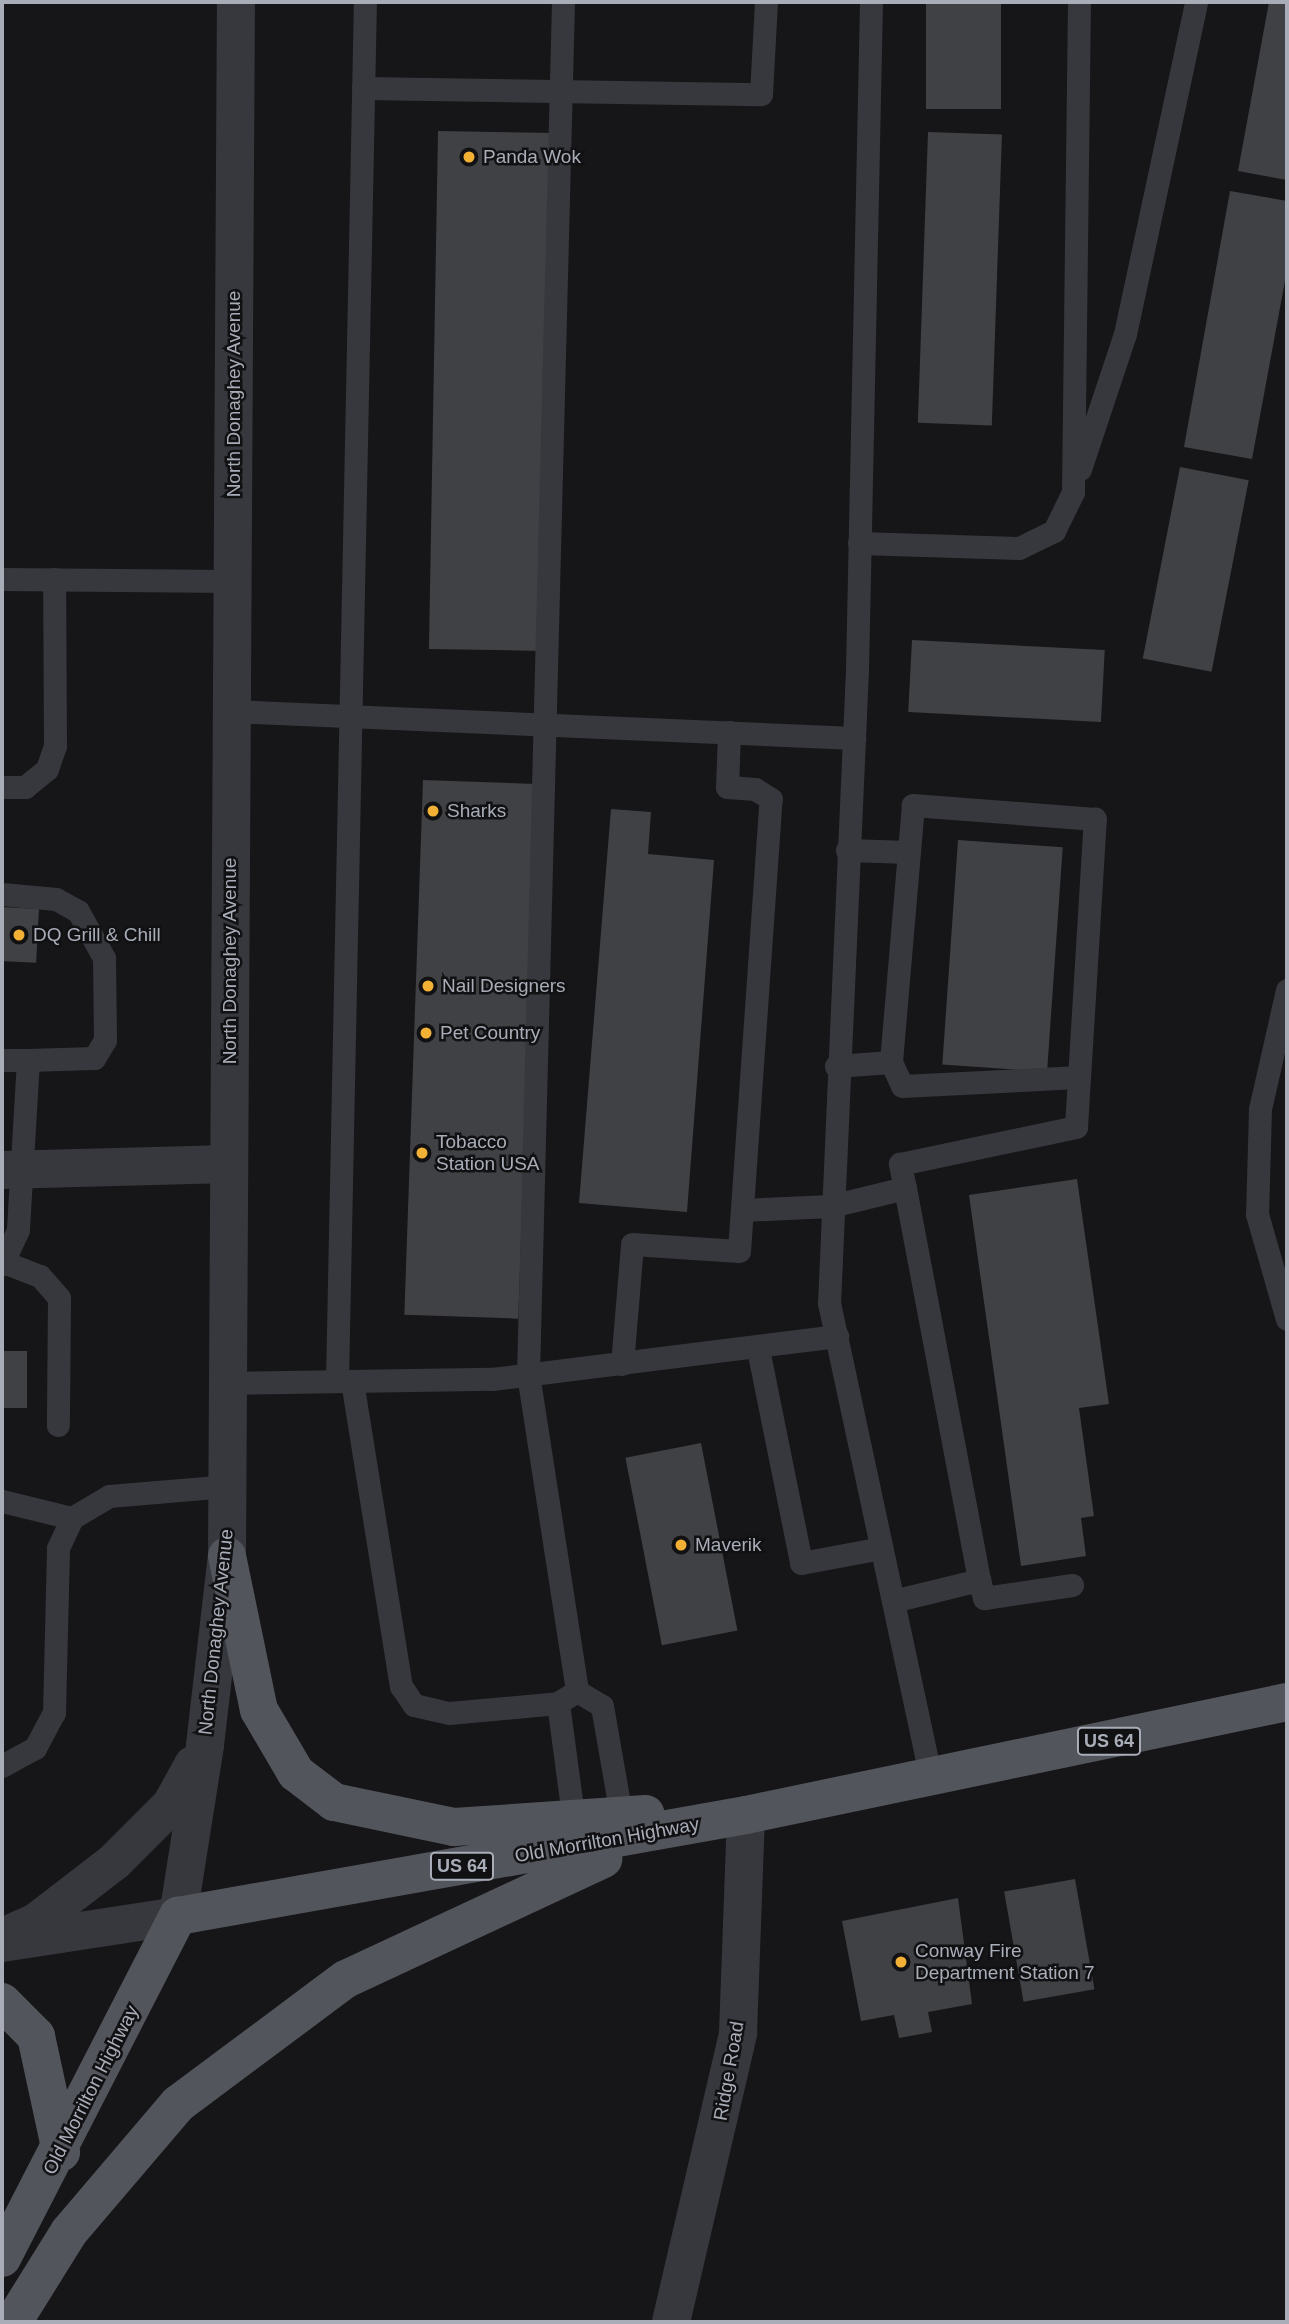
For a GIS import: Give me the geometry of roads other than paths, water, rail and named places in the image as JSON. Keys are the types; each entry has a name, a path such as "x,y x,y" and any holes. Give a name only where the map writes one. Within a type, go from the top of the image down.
{"main road":[{"path":"227,1556 259,1710 296,1773 325,1795 390,1819 454,1827 573,1816 746,1815"},
{"name":"Old Morrilton Highway","path":"2,2258 61,2152 178,1916 746,1815 931,1779 1287,1702"},
{"path":"13,2322 69,2232 177,2104 346,1979 570,1869 746,1815"},
{"path":"2,2002 36,2036 61,2152"}],"street":[{"name":"North Donaghey Avenue","path":"178,1916 205,1745 227,1556 236,2"},
{"path":"12,1170 229,1164"},
{"path":"2,1938 36,1922 114,1862 171,1805 205,1745"},
{"name":"Ridge Road","path":"671,2322 738,2033 746,1815"},
{"path":"2,1943 178,1916"}],"lane":[{"path":"365,2 346,716 344,1381 401,1686 414,1705 449,1713 567,1697 602,1706 621,1815"},
{"path":"563,2 528,1374 567,1697 573,1816"},
{"path":"363,88 761,94 765,2"},
{"path":"871,2 854,738 836,1066 829,1303 931,1779"},
{"path":"1073,492 1079,2"},
{"path":"859,543 1019,548 1054,531 1073,492 1125,334 1196,2"},
{"path":"2,579 232,581"},
{"path":"2,787 25,787 47,769 55,746 54,579"},
{"path":"231,711 854,738"},
{"path":"622,1364 632,1244 739,1251 771,800 755,789 727,787 729,732"},
{"path":"1072,1585 984,1598 900,1164 1076,1127 1095,819 913,805 891,1062 902,1086 1079,1077"},
{"path":"847,850 909,852"},
{"path":"2,894 56,899 78,911 104,958 105,1040 94,1058 2,1060"},
{"path":"1287,990 1260,1109 1257,1214 1287,1318"},
{"path":"28,1060 12,1170 18,1230 4,1264 40,1276 59,1298 58,1425"},
{"path":"836,1066 891,1062"},
{"path":"742,1210 831,1206 905,1188"},
{"path":"228,1383 528,1374 758,1349 837,1336"},
{"path":"758,1349 801,1563 881,1548"},
{"path":"2,1766 35,1748 54,1713 58,1548 72,1518 109,1496 228,1486"},
{"path":"2,1501 72,1518"},
{"path":"893,1601 979,1580"}],"place":[{"name":"Panda Wok","path":"469,157"},
{"name":"Sharks","path":"433,811"},
{"name":"DQ Grill & Chill","path":"19,935"},
{"name":"Nail Designers","path":"428,986"},
{"name":"Pet Country","path":"426,1033"},
{"name":"Tobacco Station USA","path":"422,1153"},
{"name":"Maverik","path":"681,1545"},
{"name":"Conway Fire Department Station 7","path":"901,1962"}]}
